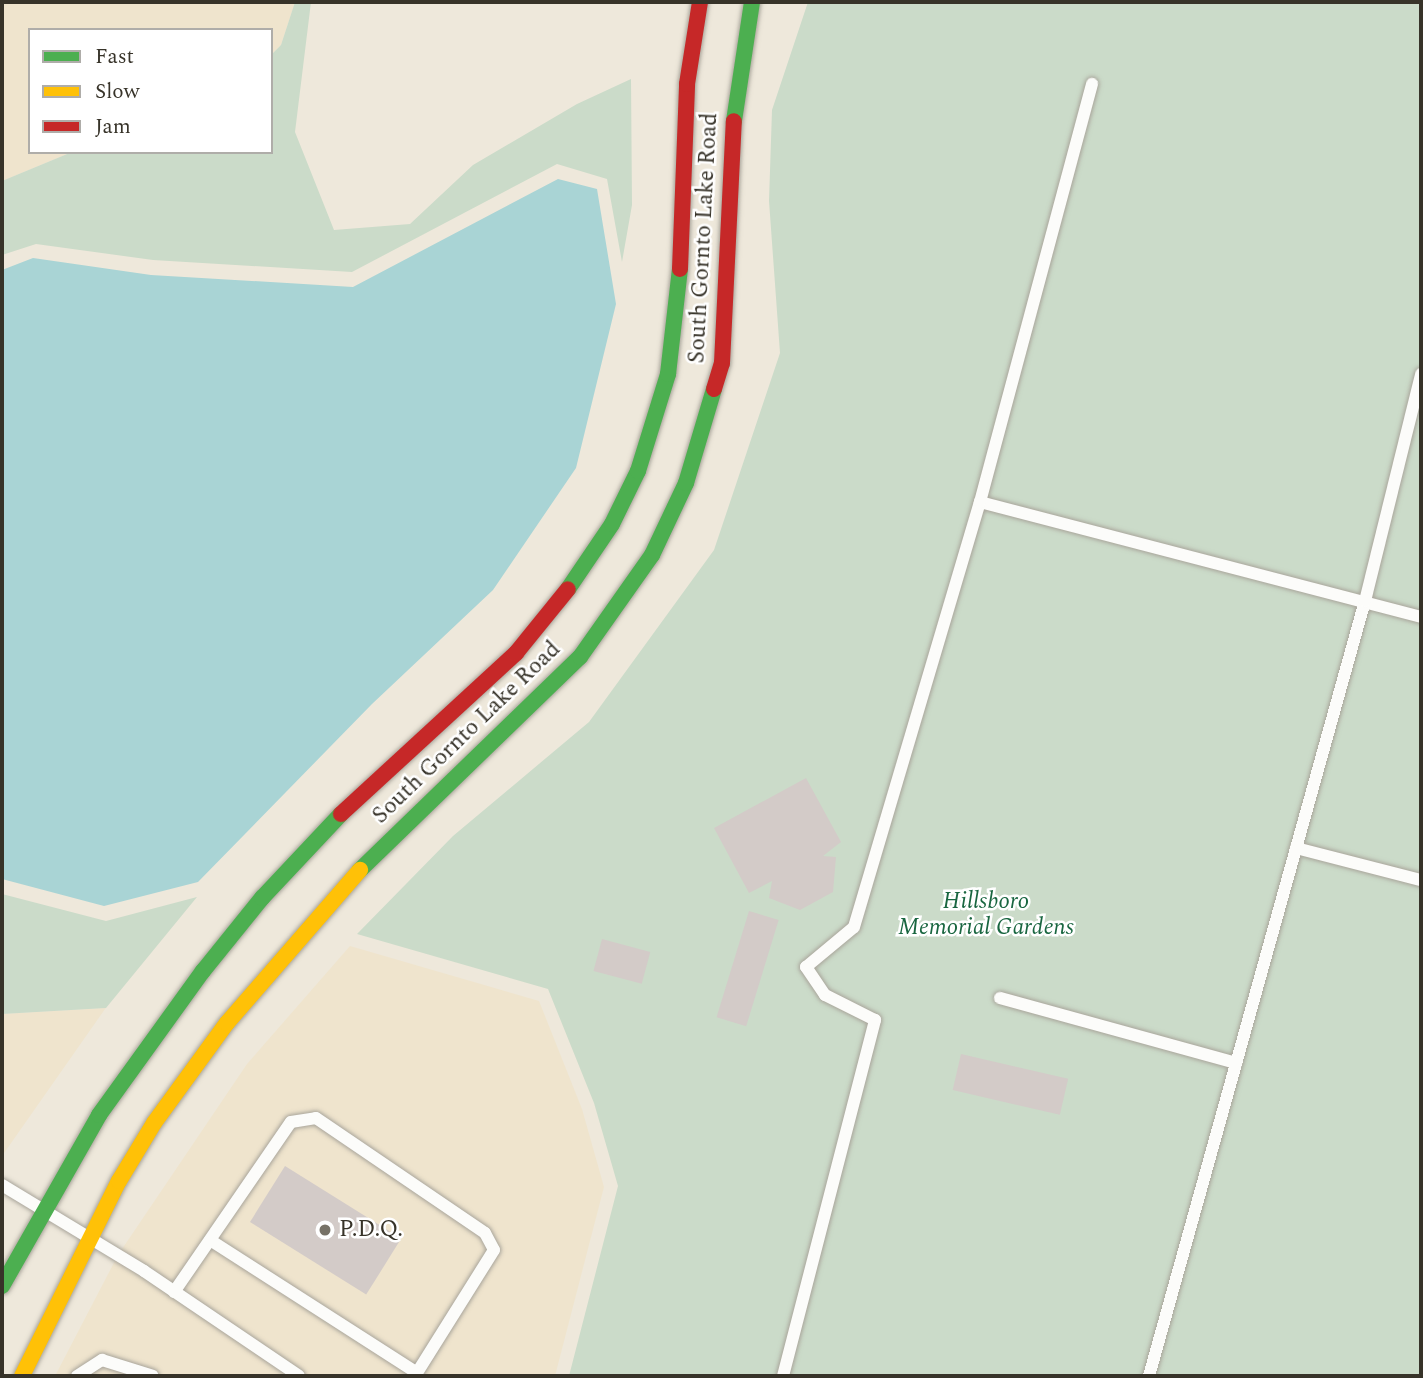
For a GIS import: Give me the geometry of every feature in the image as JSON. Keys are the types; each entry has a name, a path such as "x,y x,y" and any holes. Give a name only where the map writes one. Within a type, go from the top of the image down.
{"street":[{"name":"South Gornto Lake Road","path":"2,1286 43,1211 150,1042 262,898 362,792 516,653 551,615 612,524 638,471 668,374 680,277 687,84 700,2"},
{"name":"South Gornto Lake Road","path":"22,1376 88,1238 154,1122 270,969 371,857 580,657 652,555 686,483 722,363 735,93 752,2"}],"lane":[{"path":"783,1376 875,1020 825,995 806,967 854,927 980,502 1092,84"},
{"path":"1149,1376 1365,601 1421,374"},
{"path":"980,502 1421,617"},
{"path":"1296,848 1421,880"},
{"path":"1000,998 1236,1063"},
{"path":"174,1292 290,1122 316,1118 485,1233 494,1250 416,1375 210,1240"},
{"path":"2,1185 174,1292 281,1371 299,1376"},
{"path":"78,1376 102,1360 153,1376"}],"shaded area":[{"path":"2,2 295,2 281,45 273,53 273,28 28,28 28,154 67,154 2,181"},
{"path":"350,946 539,1001 582,1109 604,1187 555,1376 55,1376 118,1255 247,1064"},
{"path":"105,1009 2,1156 2,1014"}],"green space":[{"path":"295,2 311,2 295,132 334,230 410,224 473,165 577,104 631,79 632,205 622,262 607,179 557,164 352,272 153,260 36,244 2,255 2,181 67,154 273,154 273,53 281,45"},
{"name":"Hillsboro Memorial Gardens","path":"808,2 1421,2 1421,1376 569,1376 618,1186 594,1103 548,989 357,934 453,836 589,722 714,550 780,353 769,201 772,110"},
{"path":"2,894 106,921 197,897 106,1008 2,1014"}],"water":[{"path":"558,179 597,189 616,304 576,468 493,590 372,704 198,882 104,906 2,879 2,270 33,258 151,275 353,287"}],"building":[{"path":"806,778 841,842 823,856 836,857 833,892 800,910 769,898 772,881 749,893 714,828"},
{"path":"749,911 779,920 746,1026 717,1017"},
{"path":"602,939 650,952 642,984 593,971"},
{"path":"961,1054 1068,1079 1060,1115 953,1090"},
{"name":"P.D.Q.","path":"285,1166 401,1239 366,1295 250,1222"}],"traffic: fast":[{"path":"734,121 752,2"},
{"path":"568,589 612,524 638,471 668,374 680,269"},
{"path":"360,870 580,657 652,555 686,483 714,389"},
{"path":"2,1286 99,1115 203,971 262,898 341,814"}],"traffic: slow":[{"path":"22,1376 119,1181 154,1123 227,1023 360,870"}],"traffic: jam":[{"path":"680,269 687,84 700,2"},
{"path":"714,389 722,363 734,121"},
{"path":"341,814 516,653 568,589"}],"place":[{"name":"P.D.Q.","path":"325,1230"}]}
